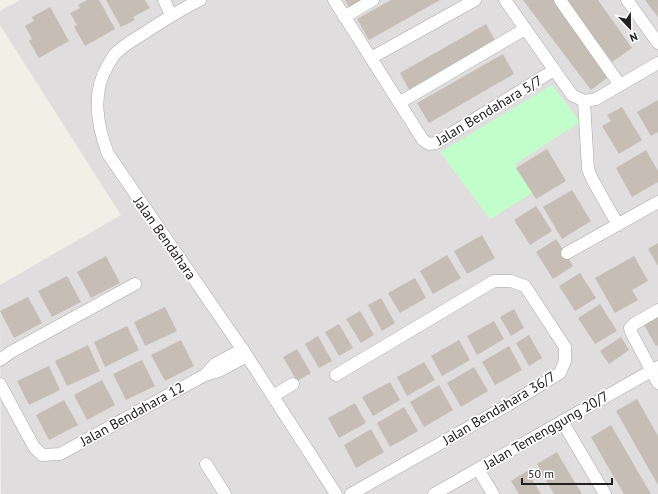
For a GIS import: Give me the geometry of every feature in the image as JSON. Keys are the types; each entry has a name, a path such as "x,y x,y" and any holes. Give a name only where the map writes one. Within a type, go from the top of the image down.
{"street":[{"path":"164,0 171,15"},
{"name":"Jalan Bendahara","path":"200,0 183,4 171,15 129,42 114,56 100,81 98,116 101,136 108,154 245,353 336,494"},
{"path":"334,0 399,103 525,29"},
{"path":"344,16 373,0"},
{"path":"371,58 475,0"},
{"path":"505,0 572,95 584,101 596,99 658,63"},
{"path":"560,0 620,85"},
{"path":"627,0 658,43"},
{"name":"Jalan Bendahara 5/7","path":"399,103 423,140 430,144 436,143 554,70"},
{"path":"584,101 588,169 618,225"},
{"path":"567,253 658,202"},
{"name":"Jalan Bendahara 36/7","path":"336,375 494,281 511,281 525,286 565,347 565,360 560,373 508,405 351,494"},
{"path":"0,360 11,352 134,284"},
{"path":"658,310 634,324 630,328 632,334 654,369 658,383"},
{"name":"Jalan Bendahara 12","path":"0,384 34,447 42,456 60,454 205,375 215,364 245,353"},
{"name":"Jalan Temenggung 20/7","path":"434,494 478,469 517,453 562,421 602,404 654,369"},
{"path":"273,396 293,384"},
{"path":"562,421 605,494"},
{"path":"206,464 225,494"},
{"path":"478,469 493,494"}],"shaded area":[{"path":"20,0 658,0 658,494 1,494 0,285 121,215 0,25 0,11"}],"green space":[{"path":"552,85 580,122 515,164 534,192 490,219 440,152"}],"building":[{"path":"87,0 99,0 115,29 85,46 74,27 77,25 70,13 80,8 78,5"},
{"path":"106,0 145,0 150,8 133,17 135,20 121,27"},
{"path":"345,0 366,0 350,9"},
{"path":"391,0 440,0 369,40 357,19"},
{"path":"523,0 554,0 611,75 591,90"},
{"path":"567,0 598,0 632,48 612,62"},
{"path":"645,0 658,0 658,17 651,8"},
{"path":"50,7 69,41 39,58 29,41 32,39 25,26 34,21 32,17"},
{"path":"486,24 497,44 411,93 400,73"},
{"path":"503,54 514,74 429,123 417,103"},
{"path":"658,100 658,132 651,136 637,112"},
{"path":"622,107 642,140 619,154 602,126 611,121 607,115"},
{"path":"547,149 566,181 536,199 516,168"},
{"path":"646,150 658,171 658,182 632,197 616,168"},
{"path":"572,190 591,221 562,239 543,207"},
{"path":"536,206 552,231 530,245 514,220"},
{"path":"482,235 495,258 467,274 454,251"},
{"path":"556,239 573,266 553,279 536,252"},
{"path":"658,243 658,266 648,249"},
{"path":"447,255 461,278 433,294 420,271"},
{"path":"106,256 120,283 91,298 77,272"},
{"path":"634,256 648,281 632,290 638,300 615,313 595,278"},
{"path":"580,273 596,298 575,311 559,286"},
{"path":"67,276 81,302 52,317 38,291"},
{"path":"415,278 426,298 400,313 388,293"},
{"path":"28,297 42,323 14,338 0,311"},
{"path":"381,298 395,323 382,331 368,305"},
{"path":"600,304 617,331 595,344 578,318"},
{"path":"165,307 177,331 145,346 134,322"},
{"path":"514,309 524,328 511,336 500,317"},
{"path":"360,311 374,335 361,343 346,319"},
{"path":"658,317 658,345 656,346 644,325"},
{"path":"494,321 504,339 477,355 467,336"},
{"path":"339,324 353,348 339,356 325,332"},
{"path":"127,326 139,350 105,367 94,342"},
{"path":"529,335 542,358 529,366 516,343"},
{"path":"318,336 332,361 319,368 305,344"},
{"path":"621,337 629,350 609,364 600,351"},
{"path":"181,340 194,366 165,381 151,355"},
{"path":"459,340 470,360 442,376 431,356"},
{"path":"88,345 100,371 67,386 55,361"},
{"path":"509,346 522,370 495,385 482,362"},
{"path":"297,349 311,373 297,381 283,357"},
{"path":"142,360 155,386 126,400 113,374"},
{"path":"424,362 435,380 407,396 397,377"},
{"path":"49,366 60,390 29,405 17,381"},
{"path":"474,367 488,391 461,407 447,383"},
{"path":"102,380 115,405 87,420 74,395"},
{"path":"390,382 400,400 373,416 362,397"},
{"path":"439,385 453,410 424,427 410,402"},
{"path":"637,399 658,436 658,485 616,411"},
{"path":"64,400 78,425 49,440 36,415"},
{"path":"355,403 366,423 339,438 328,418"},
{"path":"404,407 418,431 390,447 377,423"},
{"path":"611,425 651,494 624,494 611,472 591,437"},
{"path":"371,429 384,452 356,468 344,445"},
{"path":"557,452 582,494 554,494 537,464"},
{"path":"527,471 541,494 519,494 511,481"}]}
